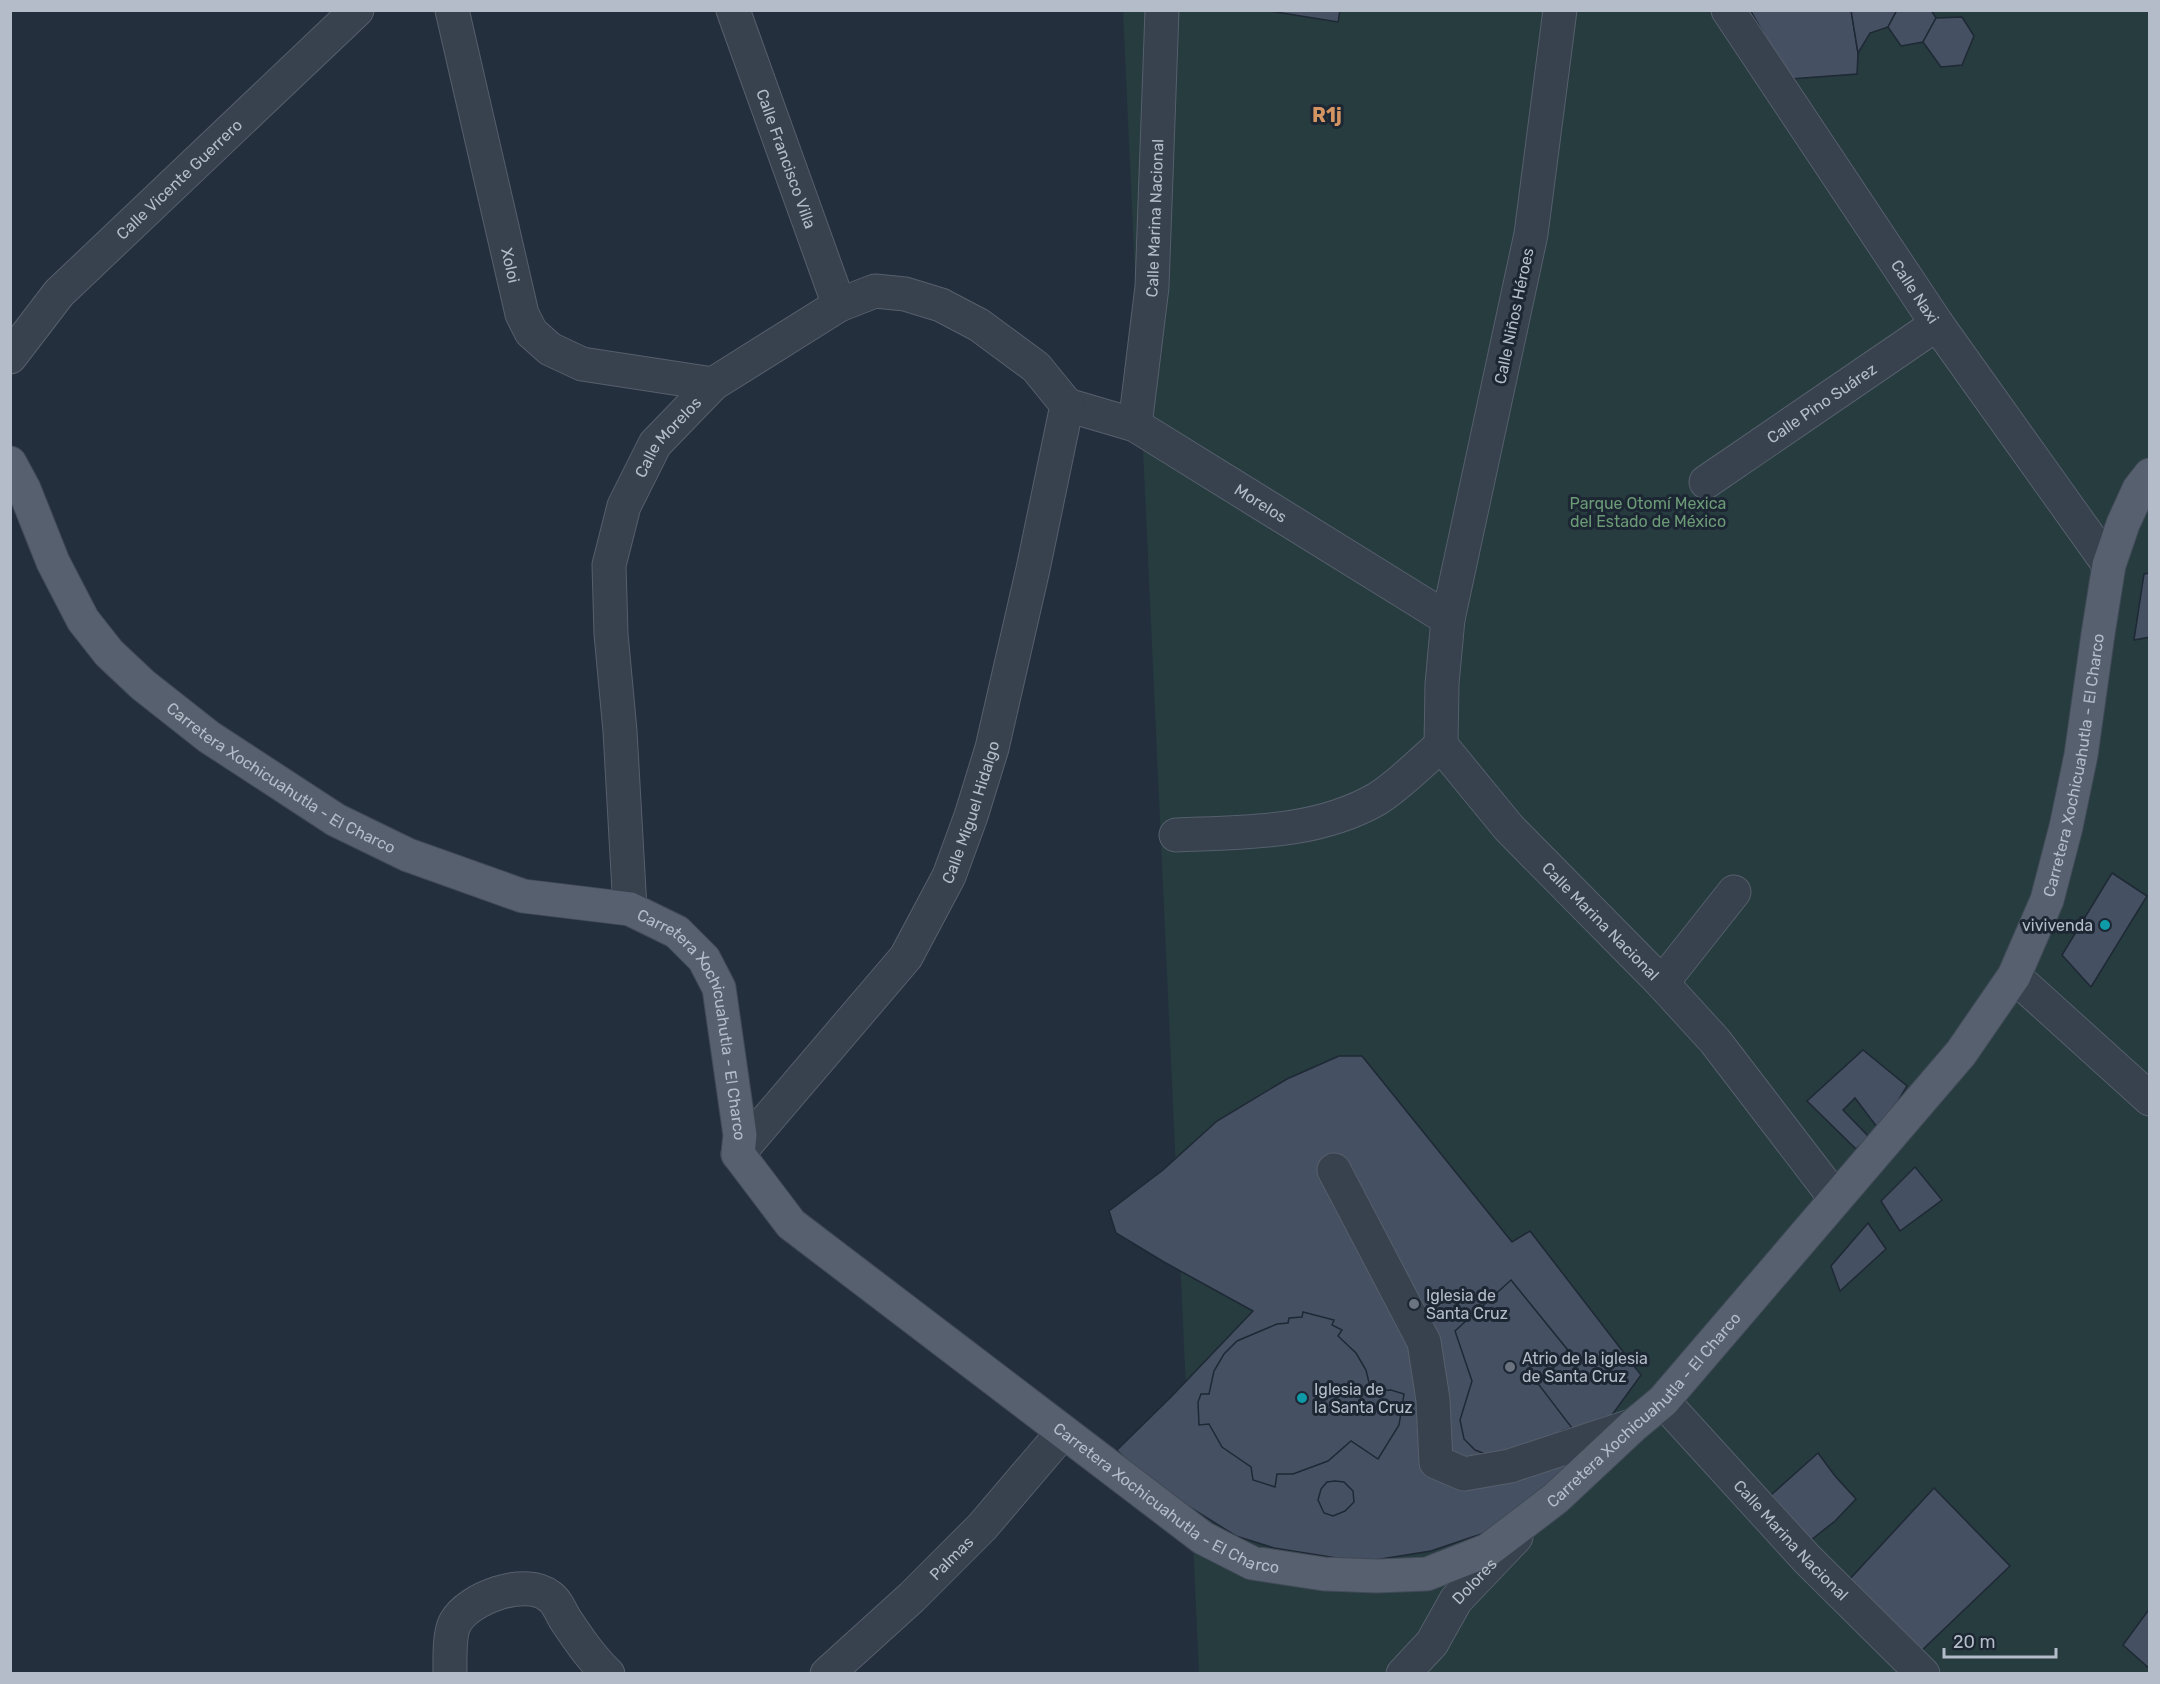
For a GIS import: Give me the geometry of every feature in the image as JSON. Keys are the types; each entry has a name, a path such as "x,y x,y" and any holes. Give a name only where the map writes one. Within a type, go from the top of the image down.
{"main road":[{"name":"Carretera Xochicuahutla - El Charco","path":"10,463 24,489 53,562 83,620 110,653 143,685 209,737 336,820 408,855 523,896 630,909 677,932 704,959 719,988 740,1135 738,1154 791,1224 1203,1538 1252,1563 1324,1574 1377,1576 1427,1574 1488,1550 1556,1497 1663,1401 1754,1298 1797,1243 1961,1053 2014,976 2047,900 2066,827 2081,755 2097,634 2109,565 2123,524 2139,489 2150,475"}],"street":[{"name":"Calle Vicente Guerrero","path":"10,357 58,292 357,10"},
{"name":"Xoloi","path":"452,10 522,314 531,332 550,349 582,364 713,384"},
{"name":"Calle Francisco Villa","path":"733,10 839,304"},
{"name":"Calle Marina Nacional","path":"1135,425 1152,287 1162,10"},
{"name":"Calle Niños Héroes","path":"1448,619 1531,234 1560,10"},
{"name":"Calle Naxi","path":"1728,10 1938,324 2109,565"},
{"name":"Calle Morelos","path":"630,909 609,565 624,506 655,444 713,384 839,304 875,291 905,294 941,305 979,325 1036,367 1067,405"},
{"name":"Calle Pino Suárez","path":"1706,482 1938,324"},
{"name":"Morelos","path":"1067,405 1135,425 1448,619"},
{"name":"Calle Miguel Hidalgo","path":"738,1154 906,957 949,876 992,748 1033,569 1067,405"},
{"path":"1176,835 1257,832 1307,825 1344,815 1379,798 1440,745 1448,619"},
{"name":"Calle Marina Nacional","path":"1440,745 1509,828 1662,983 1715,1041 1836,1199"},
{"path":"1662,983 1734,892"},
{"path":"2014,976 2150,1099"},
{"path":"1334,1170 1424,1342 1433,1400 1436,1462 1464,1474 1510,1466 1634,1425"},
{"name":"Calle Marina Nacional","path":"1663,1401 1807,1559 1923,1674"},
{"name":"Palmas","path":"827,1674 904,1604 982,1527 1063,1432"},
{"name":"Dolores","path":"1403,1674 1432,1643 1456,1600 1556,1497"},
{"path":"450,1674 454,1624 466,1609 482,1600 516,1588 550,1596 606,1673"}],"green space":[{"name":"Parque Otomí Mexica del Estado de México","path":"1123,11 2149,11 2149,1673 1199,1673"}],"building":[{"path":"1264,10 1340,10 1338,22"},
{"path":"1750,10 1851,10 1858,53 1857,74 1790,79"},
{"path":"1851,10 1897,10 1888,27 1870,33 1858,53"},
{"path":"1897,10 1931,10 1936,18 1923,42 1901,46 1888,27"},
{"path":"1962,17 1974,36 1962,65 1941,67 1923,42 1936,18"},
{"path":"2150,573 2150,637 2134,640 2144,574"},
{"name":"vivivenda","path":"2112,873 2147,896 2091,987 2062,955"},
{"path":"1863,1050 1907,1086 1880,1131 1855,1098 1843,1110 1869,1137 1856,1149 1807,1101"},
{"name":"Iglesia de Santa Cruz","path":"1339,1056 1362,1056 1512,1242 1530,1231 1641,1375 1596,1437 1532,1503 1493,1530 1431,1551 1362,1562 1274,1548 1236,1536 1150,1485 1117,1450 1253,1311 1116,1233 1109,1211 1163,1170 1217,1121 1287,1079"},
{"path":"1915,1167 1942,1200 1900,1231 1881,1201"},
{"path":"1868,1223 1886,1249 1840,1291 1831,1266"},
{"name":"Atrio de la iglesia de Santa Cruz","path":"1511,1280 1571,1354 1536,1381 1572,1428 1562,1431 1545,1442 1498,1459 1475,1450 1464,1439 1460,1420 1472,1381 1455,1331"},
{"name":"Iglesia de la Santa Cruz","path":"1303,1312 1334,1320 1332,1325 1342,1330 1338,1336 1356,1353 1366,1370 1371,1391 1391,1390 1404,1394 1399,1425 1378,1459 1351,1441 1328,1461 1293,1474 1277,1474 1275,1487 1253,1480 1251,1467 1222,1447 1209,1424 1199,1425 1198,1402 1201,1394 1209,1394 1214,1371 1224,1354 1237,1341 1277,1324 1288,1323 1289,1318 1302,1317"},
{"path":"1818,1453 1856,1499 1835,1521 1811,1540 1771,1495"},
{"path":"1327,1482 1344,1482 1353,1491 1354,1502 1345,1511 1333,1516 1324,1513 1318,1500 1321,1489"},
{"path":"1934,1488 2010,1566 1920,1652 1849,1580"},
{"path":"2150,1608 2150,1669 2123,1645"}],"place":[{"name":"vivivenda","path":"2105,925"},
{"name":"Iglesia de Santa Cruz","path":"1414,1304"},
{"name":"Atrio de la iglesia de Santa Cruz","path":"1510,1367"},
{"name":"Iglesia de la Santa Cruz","path":"1302,1398"}],"district":[{"name":"R1j","path":"1327,115"}]}
